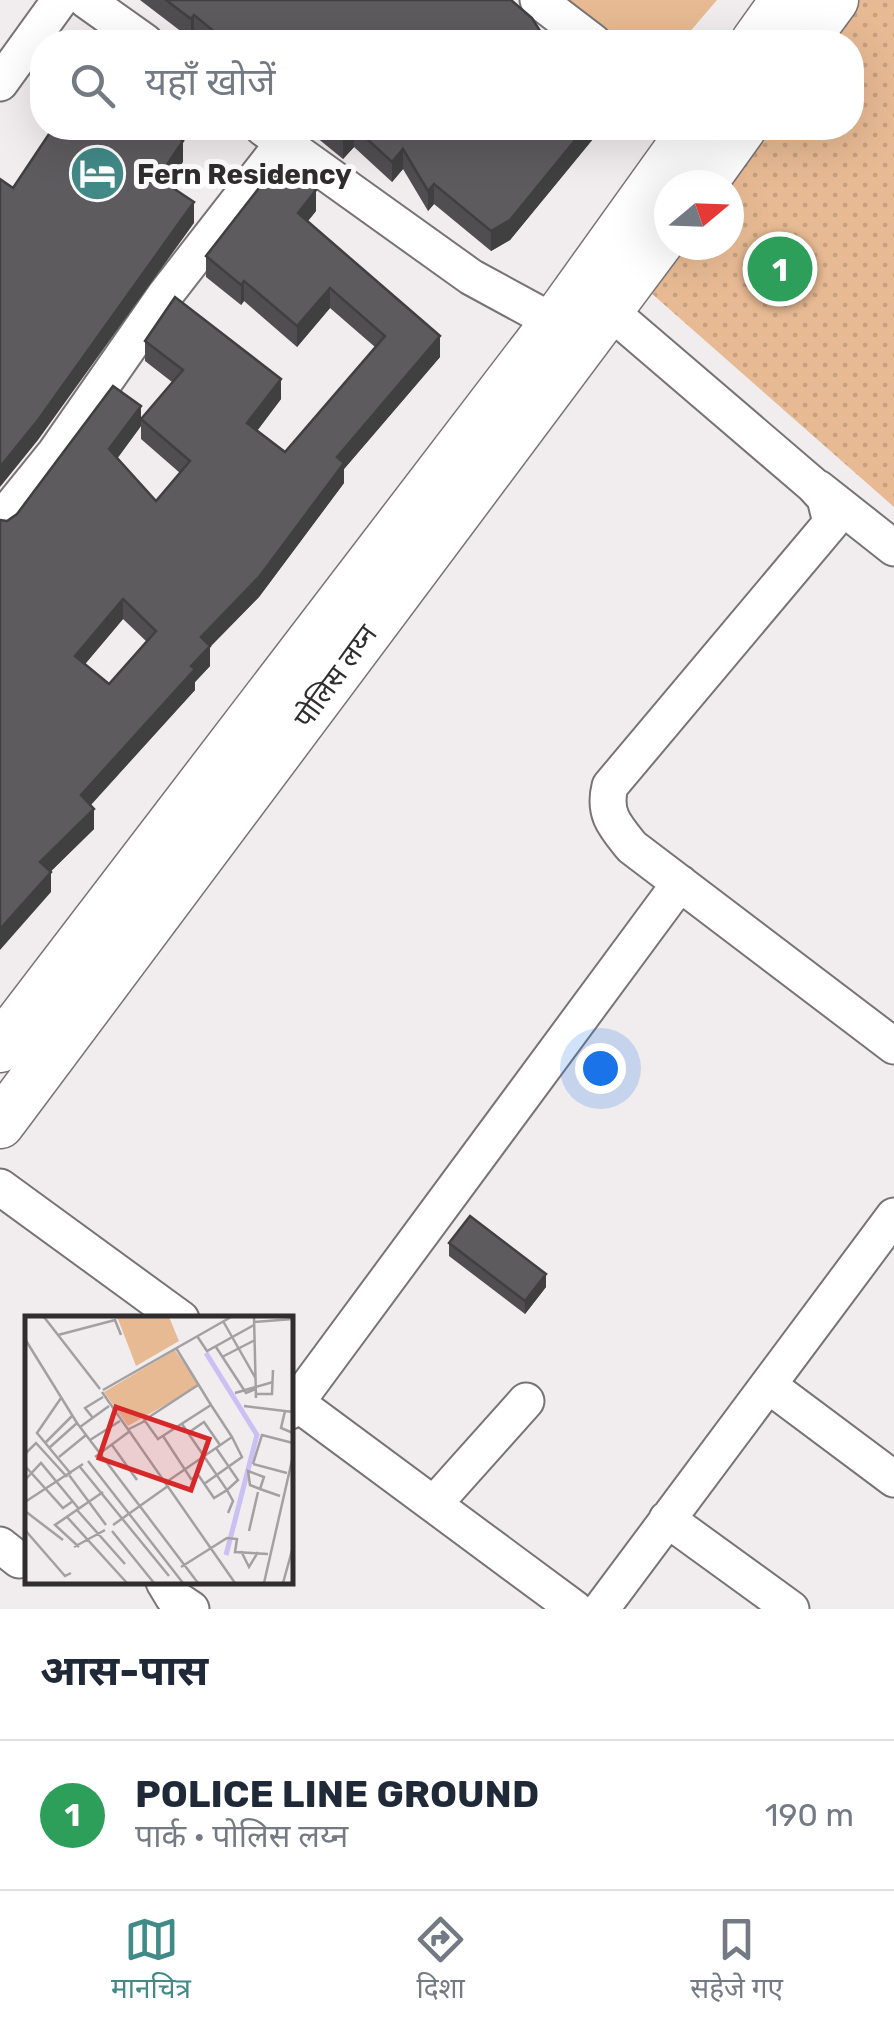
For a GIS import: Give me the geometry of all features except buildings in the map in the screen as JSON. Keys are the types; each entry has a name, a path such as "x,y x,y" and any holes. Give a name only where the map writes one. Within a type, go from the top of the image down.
{"street":[{"path":"38,30 60,0"},
{"path":"86,0 128,30"},
{"path":"538,0 577,30"},
{"path":"763,30 785,0"},
{"path":"813,30 834,0"},
{"path":"0,83 30,42"},
{"path":"0,522 56,452 271,140"},
{"path":"281,140 471,277 584,315 894,548"},
{"path":"0,1048 584,315 687,140"},
{"path":"711,170 733,140"},
{"name":"पोलिस लय्न","path":"0,1124 584,315 654,244"},
{"path":"813,484 825,498 831,523 610,786 606,805 612,823 632,847 894,1046"},
{"path":"575,1609 292,1404 680,883"},
{"path":"0,1187 177,1316"},
{"path":"600,1609 768,1385 883,1254 894,1216"},
{"path":"768,1385 894,1479"},
{"path":"434,1504 526,1402"},
{"path":"667,1519 791,1609"},
{"path":"165,1584 173,1597 191,1609"}],"shaded area":[{"path":"544,0 717,0 691,30 585,30"},
{"path":"858,0 894,0 894,507 650,292 673,260 744,260 744,170 738,170 759,140 864,140 864,30 837,30"}],"place":[{"name":"Fern Residency","path":"98,174"},
{"name":"POLICE LINE GROUND","path":"780,269"}]}
